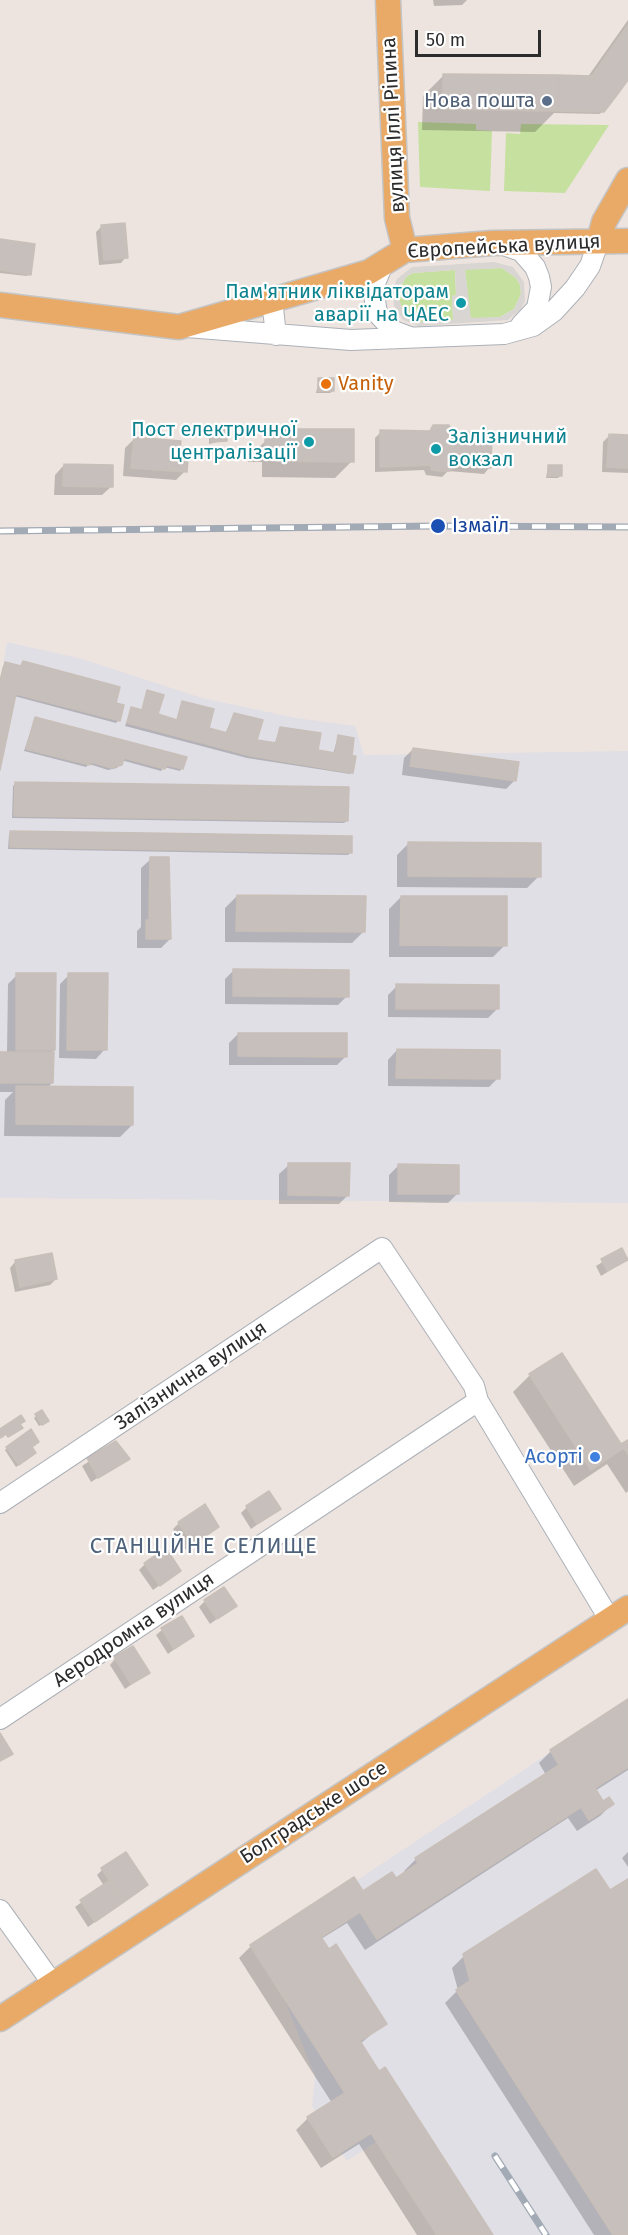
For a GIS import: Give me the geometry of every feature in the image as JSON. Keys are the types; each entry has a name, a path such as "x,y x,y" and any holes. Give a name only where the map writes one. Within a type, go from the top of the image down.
{"main road":[{"name":"вулиця Іллі Ріпина","path":"388,0 397,218 405,250"},
{"path":"599,240 604,222 628,180"},
{"name":"Європейська вулиця","path":"0,304 178,327 369,272 405,250 492,243 628,241"},
{"name":"Болградське шосе","path":"0,2019 619,1614"}],"street":[{"path":"178,327 363,341 504,334 532,326 554,311 575,288 590,266 599,240"},
{"path":"492,243 521,251 535,267 539,277 541,287 537,308 531,317 515,331"},
{"path":"382,264 373,288 377,313 394,331 418,338"},
{"path":"272,300 276,335"},
{"name":"Залізнична вулиця","path":"0,1503 382,1248 474,1386 478,1401"},
{"path":"478,1401 619,1614"},
{"name":"Аеродромна вулиця","path":"0,1719 478,1401"},
{"path":"0,1910 53,1984"}],"shaded area":[{"path":"494,262 513,267 524,282 525,301 521,309 508,320 419,326 403,320 394,306 393,288 397,279 412,267","holes":["502,268 516,278 520,285 521,294 514,309 500,317 471,318 465,270","455,270 456,295 452,296 453,320 421,322 404,313 397,294 406,277 413,273"]},
{"path":"7,642 82,659 202,698 296,718 355,726 364,755 628,751 628,1203 0,1198 0,684"},
{"path":"628,1701 628,2235 440,2235 388,2134 347,2161 312,2106 315,2076 262,1943"}],"green space":[{"path":"418,122 476,124 476,130 492,131 490,191 420,187"},
{"path":"521,124 609,125 565,193 504,191 506,133 520,134"},
{"path":"502,268 516,278 520,285 521,294 514,309 500,317 470,319 465,269"},
{"path":"455,270 456,295 452,296 453,320 421,322 404,313 397,294 406,277 413,273"}],"building":[{"path":"628,25 628,80 617,95 592,76"},
{"path":"443,74 558,75 558,111 443,109"},
{"path":"558,75 592,76 617,95 604,112 558,111"},
{"path":"125,223 128,258 104,260 101,225"},
{"path":"0,239 35,244 31,275 0,270"},
{"name":"Vanity","path":"318,378 334,378 334,391 318,391"},
{"name":"Залізничний вокзал","path":"433,425 449,425 453,432 492,432 491,468 453,465 450,471 440,471 432,470 430,465 380,467 380,430 430,431"},
{"path":"227,427 227,441 211,442 211,428"},
{"name":"Пост електричної централізації","path":"278,429 354,429 354,462 278,461 278,446 265,446 265,439 278,439"},
{"path":"609,434 628,435 628,468 607,467"},
{"path":"134,437 181,441 179,458 188,459 187,472 131,468"},
{"path":"64,464 113,465 113,487 63,486"},
{"path":"548,465 562,465 562,476 548,476"},
{"path":"23,661 120,687 116,703 124,705 120,721 16,694 0,770 0,684 5,662 21,666"},
{"path":"147,690 164,695 158,714 177,720 182,701 214,709 209,728 227,733 234,713 263,720 257,740 276,743 280,727 321,733 318,750 335,753 338,735 354,738 352,756 356,756 353,773 251,756 127,723 131,707 142,710"},
{"path":"35,717 187,757 183,769 166,765 165,769 124,758 122,765 111,768 26,749"},
{"path":"413,748 519,762 516,781 410,766"},
{"path":"15,782 349,787 348,821 14,816"},
{"path":"10,831 352,836 352,853 10,847"},
{"path":"408,842 541,843 541,877 408,876"},
{"path":"150,857 169,857 171,939 146,939 146,920 149,920"},
{"path":"237,895 366,896 365,932 236,931"},
{"path":"401,896 507,896 507,946 400,945"},
{"path":"233,969 349,970 349,997 233,996"},
{"path":"16,973 56,973 55,1050 16,1050"},
{"path":"68,973 108,973 107,1050 67,1050"},
{"path":"396,984 499,985 499,1009 396,1009"},
{"path":"238,1033 347,1033 347,1057 238,1056"},
{"path":"397,1049 500,1050 500,1079 396,1078"},
{"path":"0,1052 54,1052 53,1083 0,1083"},
{"path":"16,1086 133,1087 133,1125 16,1124"},
{"path":"288,1163 350,1163 349,1196 288,1195"},
{"path":"398,1164 459,1165 459,1194 398,1194"},
{"path":"622,1248 628,1260 607,1271 601,1259"},
{"path":"52,1253 57,1279 20,1287 15,1260"},
{"path":"562,1353 621,1444 628,1440 628,1454 624,1448 591,1470 529,1374"},
{"path":"42,1410 49,1421 42,1425 35,1414"},
{"path":"21,1415 25,1421 20,1424 23,1428 8,1437 6,1434 1,1438 0,1429"},
{"path":"31,1429 39,1442 32,1447 36,1453 19,1465 6,1447"},
{"path":"116,1441 130,1459 98,1478 87,1458"},
{"path":"269,1491 281,1509 257,1524 246,1506"},
{"path":"205,1504 219,1527 193,1545 178,1522"},
{"path":"166,1548 181,1571 160,1586 144,1563"},
{"path":"224,1587 237,1606 217,1619 204,1600"},
{"path":"182,1616 194,1636 174,1649 161,1628"},
{"path":"133,1646 150,1673 131,1684 114,1657"},
{"path":"628,1699 628,1767 595,1788 603,1801 609,1797 614,1804 589,1820 581,1807 377,1939 360,1912 321,1937 329,1949 336,1944 387,2024 360,2041 379,2071 385,2067 493,2235 437,2235 371,2133 333,2157 307,2117 345,2093 250,1945 354,1877 363,1891 392,1872 396,1878 418,1863 415,1858 559,1765 550,1750"},
{"path":"0,1733 13,1754 0,1761"},
{"path":"126,1852 148,1885 124,1902 101,1868"},
{"path":"596,1869 610,1890 628,1879 628,2235 613,2235 456,1990 470,1981 463,1954"},
{"path":"110,1880 124,1902 95,1922 80,1900"}],"railway":[{"path":"0,531 438,526 628,527"},
{"path":"495,2156 546,2235"}],"place":[{"name":"Нова пошта","path":"547,101"},
{"name":"Пам'ятник ліквідаторам аварії на ЧАЕС","path":"461,303"},
{"name":"Vanity","path":"326,384"},
{"name":"Пост електричної централізації","path":"309,442"},
{"name":"Залізничний вокзал","path":"436,449"},
{"name":"Ізмаїл","path":"438,526"},
{"name":"Асорті","path":"595,1457"}],"district":[{"name":"СТАНЦІЙНЕ СЕЛИЩЕ","path":"204,1547"}]}
